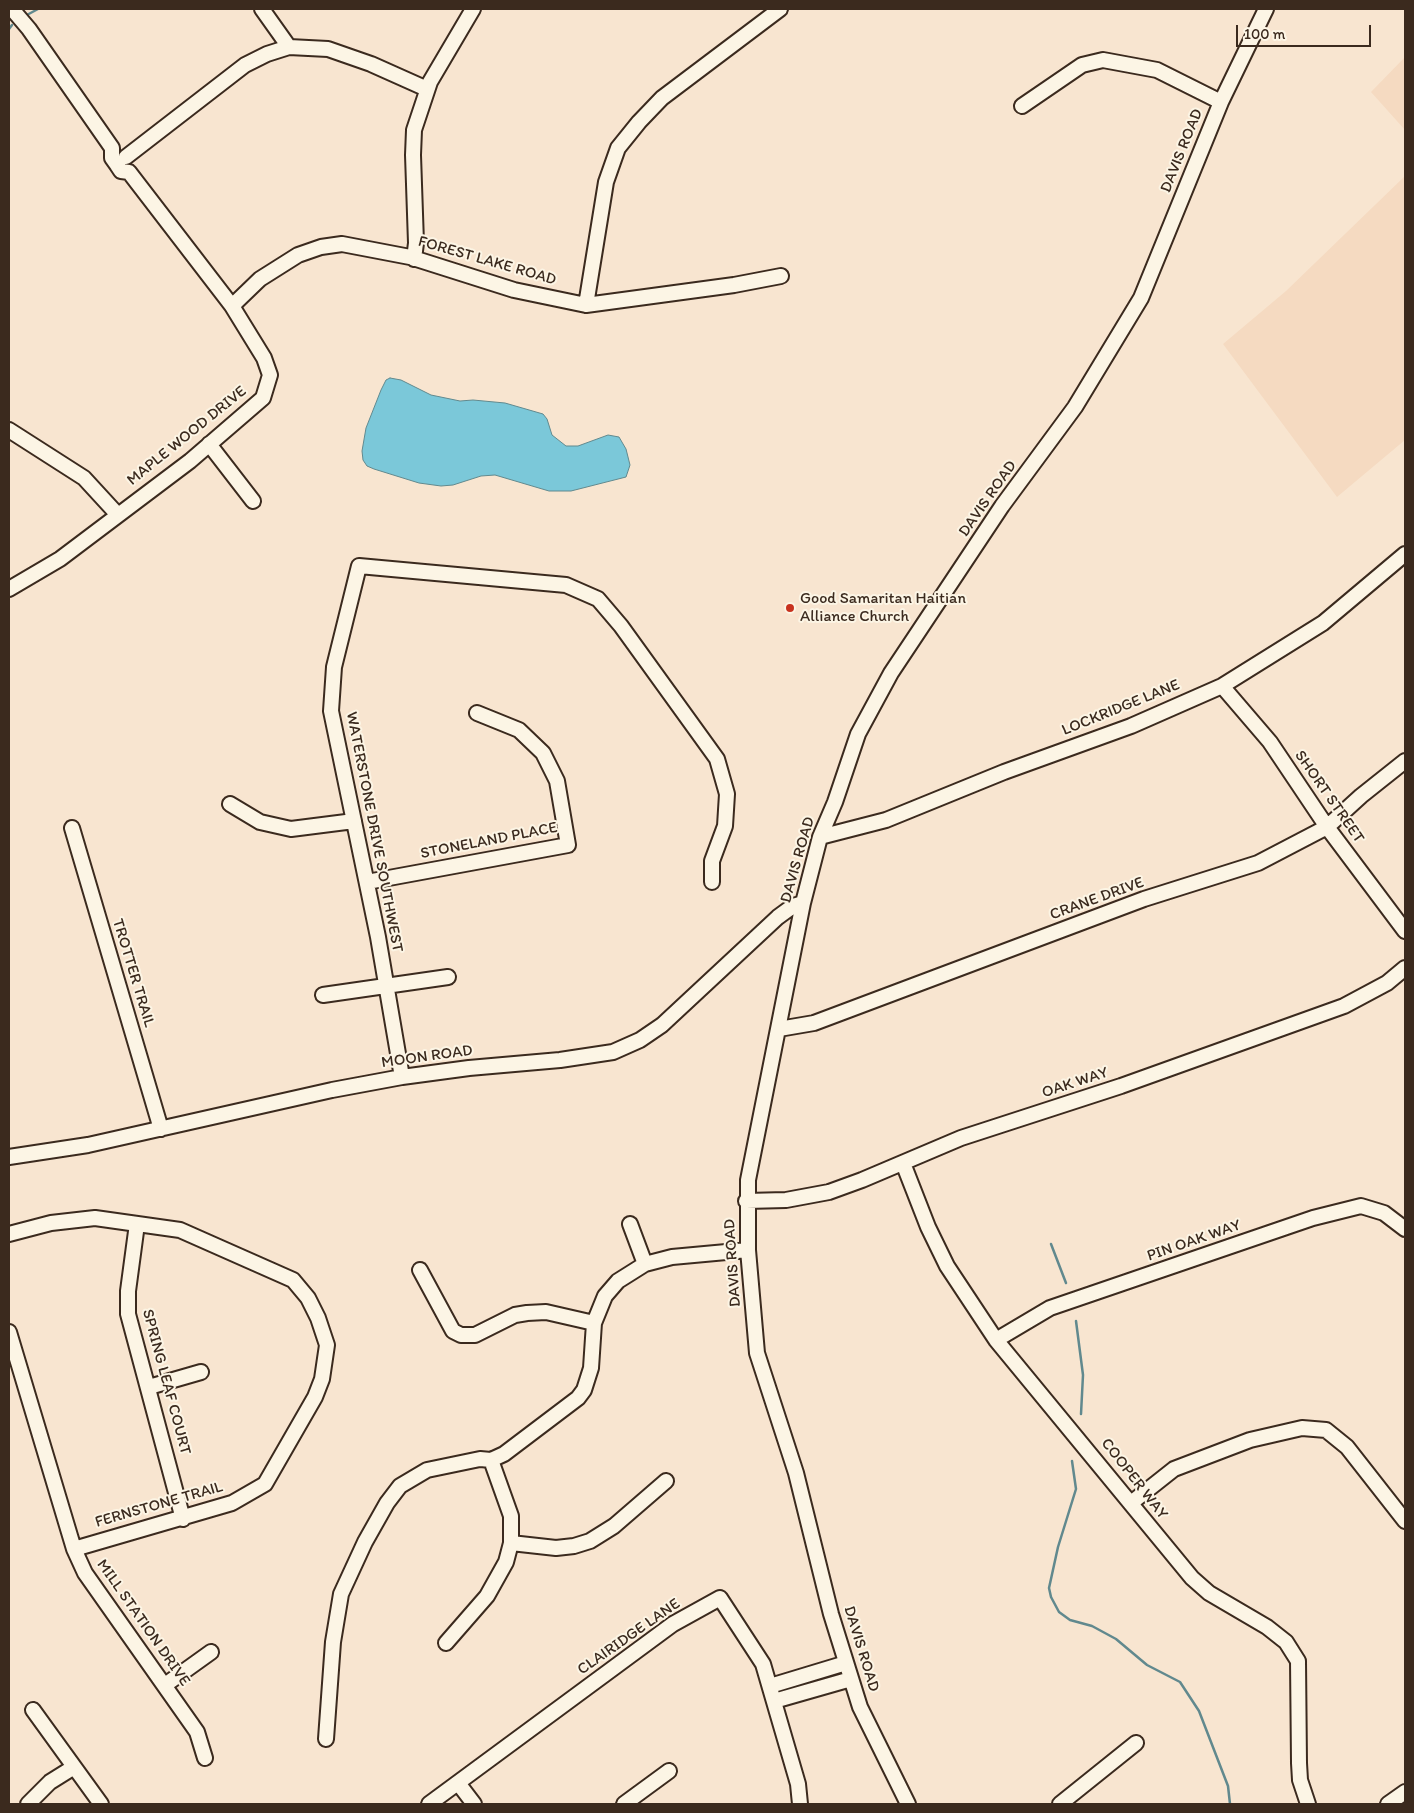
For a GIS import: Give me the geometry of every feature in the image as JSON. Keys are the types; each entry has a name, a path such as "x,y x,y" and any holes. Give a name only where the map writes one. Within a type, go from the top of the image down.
{"street":[{"name":"MAPLE WOOD DRIVE","path":"12,9 29,29 112,148 112,158 121,171 129,172"},
{"path":"262,9 289,47"},
{"path":"414,259 416,243 414,130 427,89 473,9"},
{"path":"586,305 606,182 618,148 638,122 662,98 780,9"},
{"name":"DAVIS ROAD","path":"908,1804 860,1708 831,1614 796,1473 757,1354 748,1250 746,1201 748,1180 803,902 820,838 835,802 858,734 891,673 1002,506 1075,407 1140,298 1221,102 1266,9"},
{"path":"126,158 245,65 267,54 289,47 328,49 371,64 427,89"},
{"path":"1022,106 1082,64 1103,60 1158,70 1221,102"},
{"name":"MAPLE WOOD DRIVE","path":"9,589 60,560 209,444 263,398 270,374 264,358 232,306 129,172 130,164 122,151 112,148"},
{"name":"FOREST LAKE ROAD","path":"232,306 260,279 298,255 321,247 342,244 414,259 514,290 586,305 734,285 781,276"},
{"path":"9,430 84,478 118,515"},
{"path":"209,444 253,501"},
{"name":"LOCKRIDGE LANE","path":"820,838 886,820 1004,772 1131,726 1222,686 1323,623 1405,554"},
{"name":"WATERSTONE DRIVE SOUTHWEST","path":"402,1077 366,882 331,711 334,667 359,566 566,584 598,599 621,626 718,759 727,794 725,826 712,860 712,882"},
{"name":"SHORT STREET","path":"1222,686 1270,742 1327,827 1405,931"},
{"name":"STONELAND PLACE","path":"366,882 568,845 557,781 543,753 519,730 477,713"},
{"name":"CRANE DRIVE","path":"778,1029 814,1023 1144,899 1258,863 1327,827 1361,796 1405,761"},
{"path":"230,804 260,822 291,829 354,821"},
{"name":"TROTTER TRAIL","path":"72,828 161,1129"},
{"name":"MOON ROAD","path":"9,1157 88,1145 402,1077 594,1056 630,1046 662,1025 778,917 793,906 803,902"},
{"name":"OAK WAY","path":"746,1201 786,1200 829,1192 961,1138 1121,1086 1344,1006 1387,983 1405,968"},
{"path":"323,996 448,977"},
{"name":"COOPER WAY","path":"903,1163 928,1227 947,1266 996,1340 1192,1578 1210,1593 1267,1627 1286,1642 1298,1661 1300,1780 1308,1804"},
{"name":"PIN OAK WAY","path":"996,1340 1050,1308 1313,1218 1361,1206 1384,1213 1405,1229"},
{"name":"FERNSTONE TRAIL","path":"9,1234 51,1223 95,1218 180,1230 293,1280 311,1304 327,1345 322,1379 315,1397 265,1484 232,1503 183,1519 74,1549"},
{"name":"SPRING LEAF COURT","path":"137,1224 128,1291 128,1314 183,1519"},
{"path":"630,1224 645,1264"},
{"path":"326,1739 333,1642 341,1594 349,1573 378,1519 400,1486 427,1470 480,1459 491,1460 504,1454 569,1406 584,1390 591,1368 594,1323 605,1296 618,1281 645,1264 672,1257 748,1250"},
{"path":"420,1270 453,1331 461,1335 475,1335 515,1315 527,1312 546,1312 594,1323"},
{"name":"MILL STATION DRIVE","path":"9,1332 74,1549 85,1574 197,1732 205,1758"},
{"path":"148,1387 201,1372"},
{"path":"1131,1504 1174,1469 1250,1440 1302,1428 1326,1430 1347,1448 1405,1521"},
{"path":"446,1643 487,1596 506,1562 511,1543 511,1516 491,1460"},
{"path":"511,1543 556,1548 574,1546 590,1541 614,1526 666,1481"},
{"name":"CLAIRIDGE LANE","path":"429,1804 673,1624 720,1598 763,1664 798,1784 800,1804"},
{"path":"165,1685 211,1652"},
{"path":"770,1686 846,1663"},
{"path":"774,1701 851,1679"},
{"path":"34,1710 101,1804"},
{"path":"1060,1804 1136,1743"},
{"path":"28,1804 50,1782 74,1767"},
{"path":"624,1804 669,1771"},
{"path":"458,1783 474,1804"},
{"path":"1388,1804 1405,1792"}],"shaded area":[{"path":"1405,57 1405,130 1371,92"},
{"path":"1405,176 1405,440 1337,497 1223,344 1286,291"}],"water":[{"path":"390,378 401,380 431,395 460,401 473,400 505,403 543,414 547,419 552,435 566,446 578,446 608,435 619,437 626,449 630,465 626,477 571,491 549,491 495,475 481,476 453,485 441,486 419,483 374,469 367,466 363,460 362,451 366,428 381,390 386,380"}],"waterway":[{"path":"25,16 38,9"},
{"path":"9,29 12,25"},
{"path":"1051,1244 1066,1283"},
{"path":"1076,1321 1083,1375 1081,1414"},
{"path":"1072,1461 1076,1489 1058,1547 1049,1588 1051,1597 1059,1612 1070,1620 1092,1626 1116,1639 1147,1665 1180,1682 1199,1711 1228,1786 1230,1804"}],"place":[{"name":"Good Samaritan Haitian Alliance Church","path":"790,608"}]}
